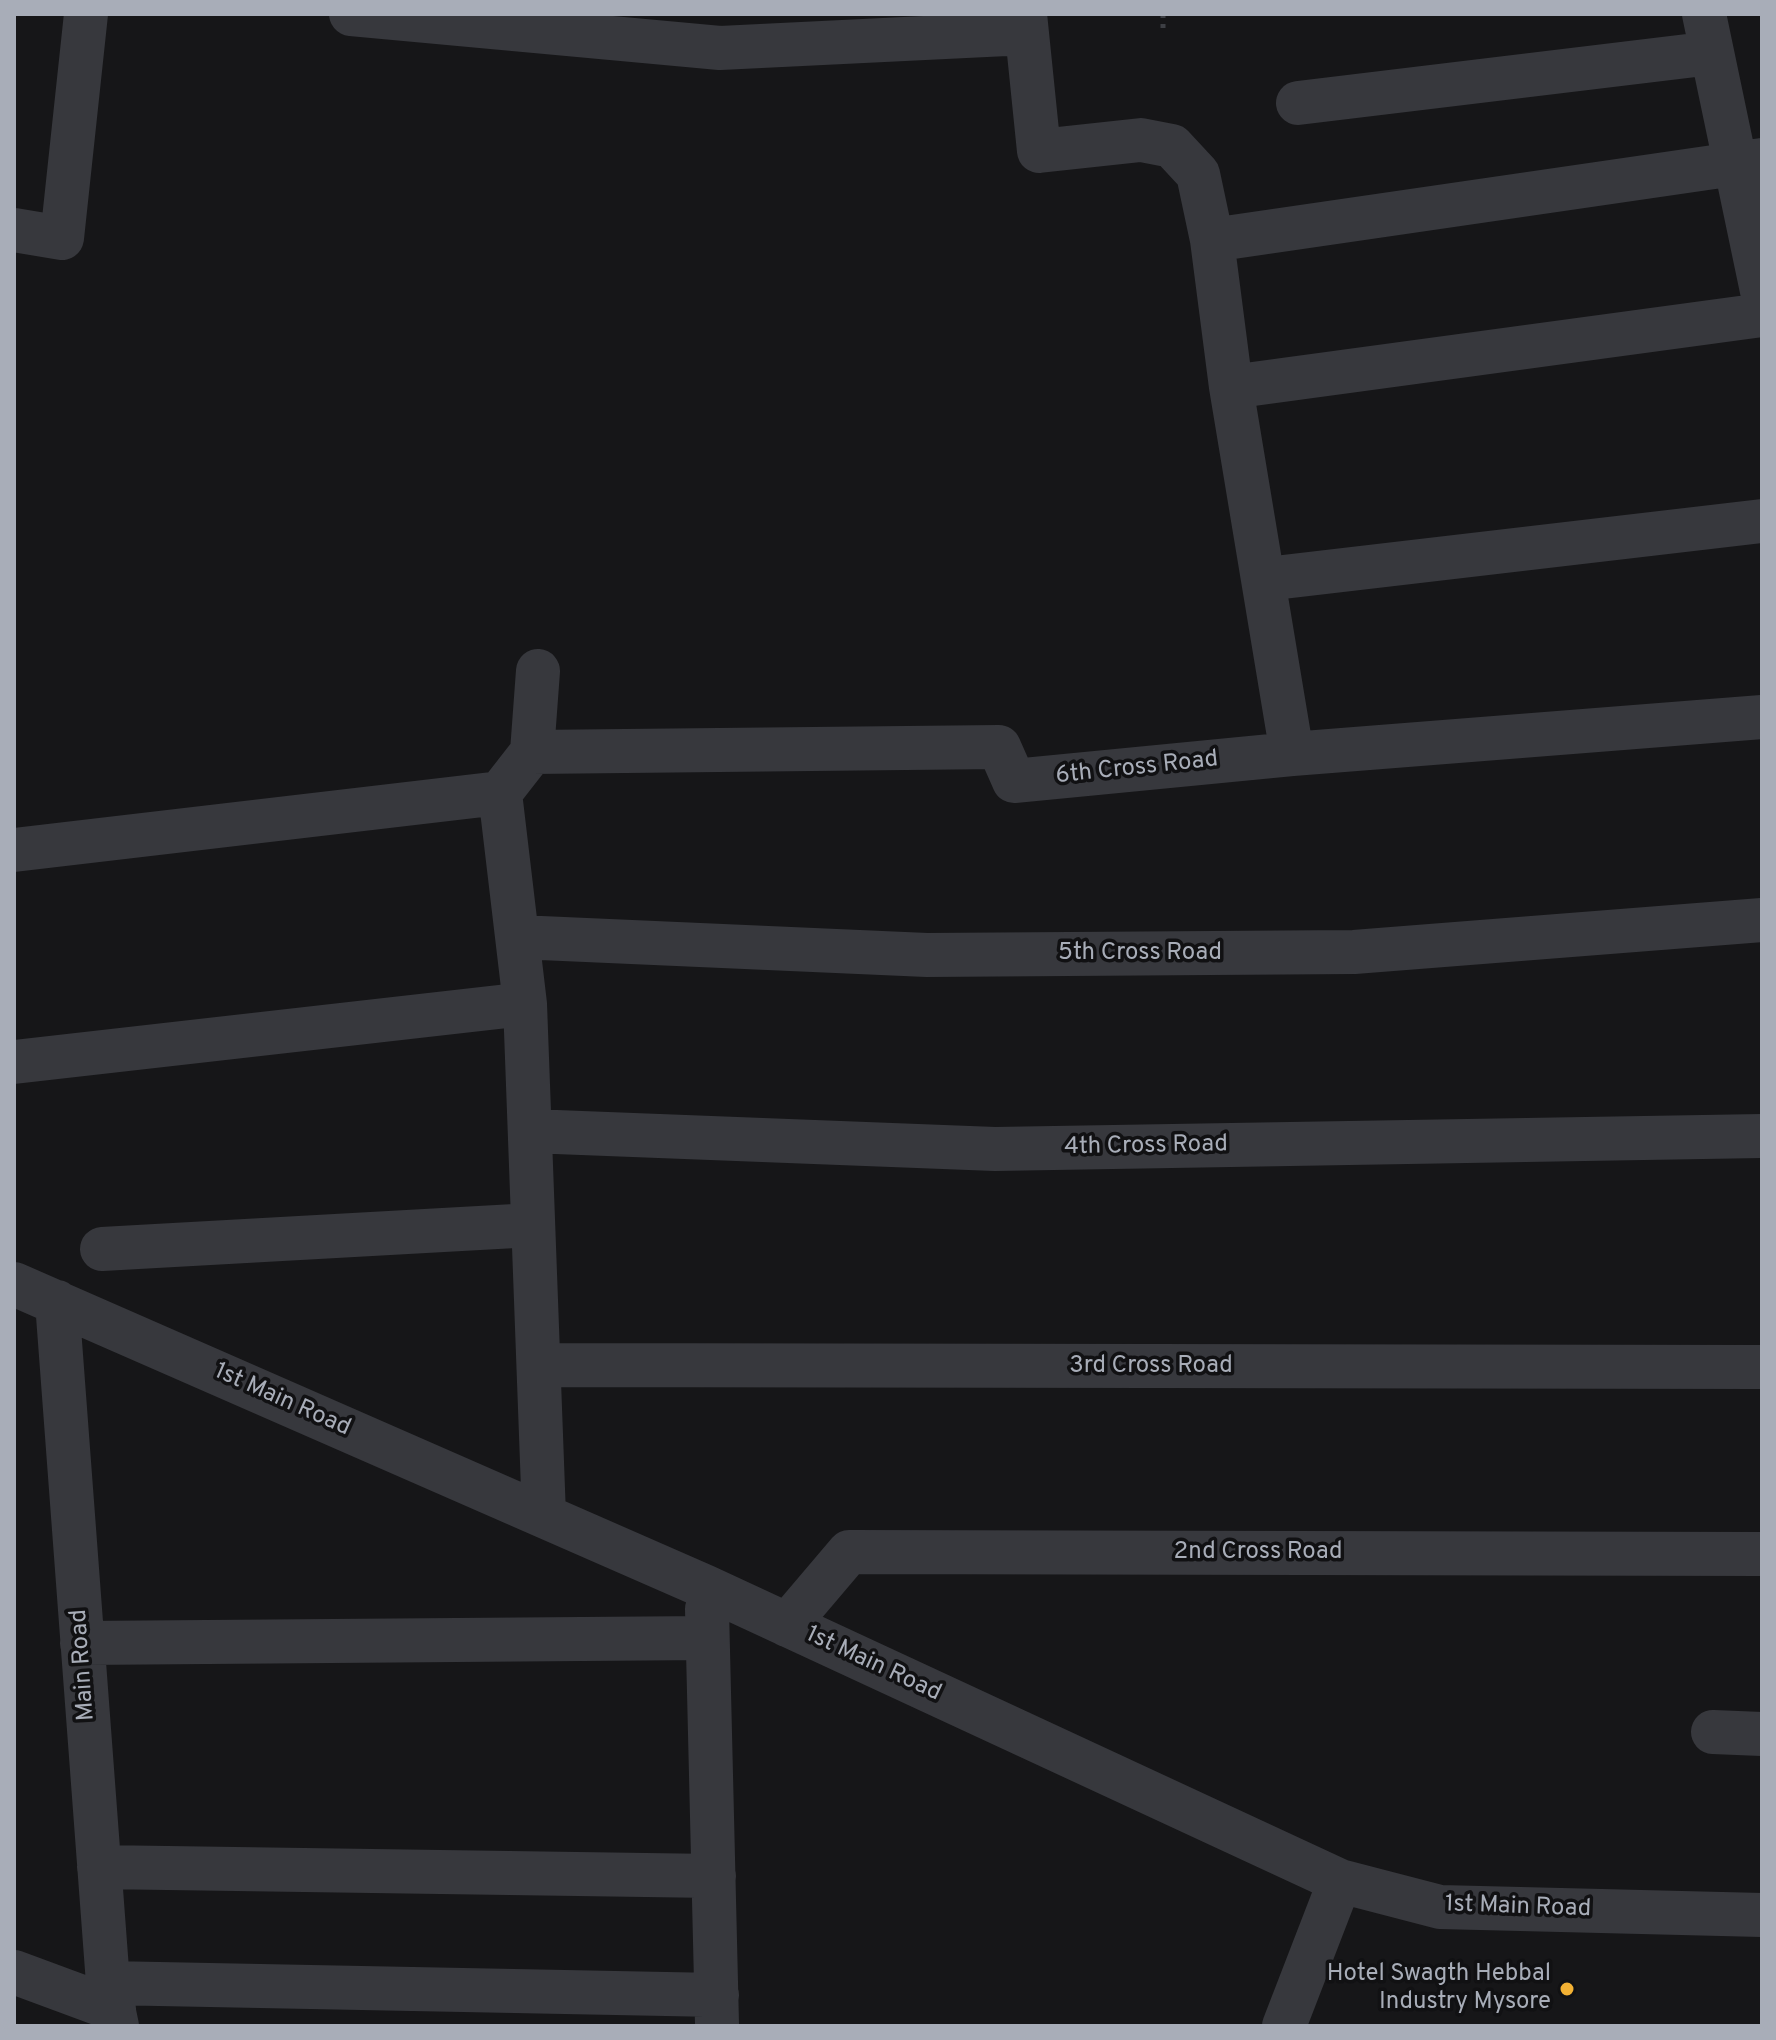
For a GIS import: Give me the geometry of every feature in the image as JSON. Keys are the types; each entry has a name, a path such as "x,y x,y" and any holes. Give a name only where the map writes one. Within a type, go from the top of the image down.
{"street":[{"path":"14,230 62,238 86,14"},
{"path":"351,14 718,31 1026,24 1039,151 1141,140 1172,146 1198,174 1212,240 1231,387 1266,579 1292,754"},
{"path":"1298,103 1708,34 1748,161 1762,291"},
{"path":"1212,240 1748,161"},
{"path":"1231,387 1762,315"},
{"path":"1266,579 1762,521"},
{"path":"538,671 532,752 500,793 525,1004 544,1516"},
{"name":"6th Cross Road","path":"532,752 999,747 1014,781 1292,754 1762,717"},
{"path":"14,850 500,793"},
{"name":"5th Cross Road","path":"518,937 927,955 1354,952 1762,920"},
{"path":"14,1062 525,1004"},
{"name":"4th Cross Road","path":"530,1131 995,1149 1762,1136"},
{"path":"102,1249 533,1225"},
{"name":"1st Main Road","path":"14,1284 706,1587 1340,1881 1440,1907 1762,1915"},
{"name":"Main Road","path":"57,1302 99,1867 113,2006"},
{"name":"3rd Cross Road","path":"539,1365 1762,1367"},
{"name":"2nd Cross Road","path":"787,1625 849,1552 1762,1554"},
{"path":"14,1972 113,2006 717,2011 706,1587"},
{"path":"82,1643 707,1638"},
{"path":"1713,1732 1762,1734"},
{"path":"99,1867 714,1876"},
{"path":"1284,2026 1340,1881"}],"path":[{"path":"1163,14 1163,33"}],"place":[{"name":"Hotel Swagth Hebbal Industry Mysore","path":"1567,1989"}]}
